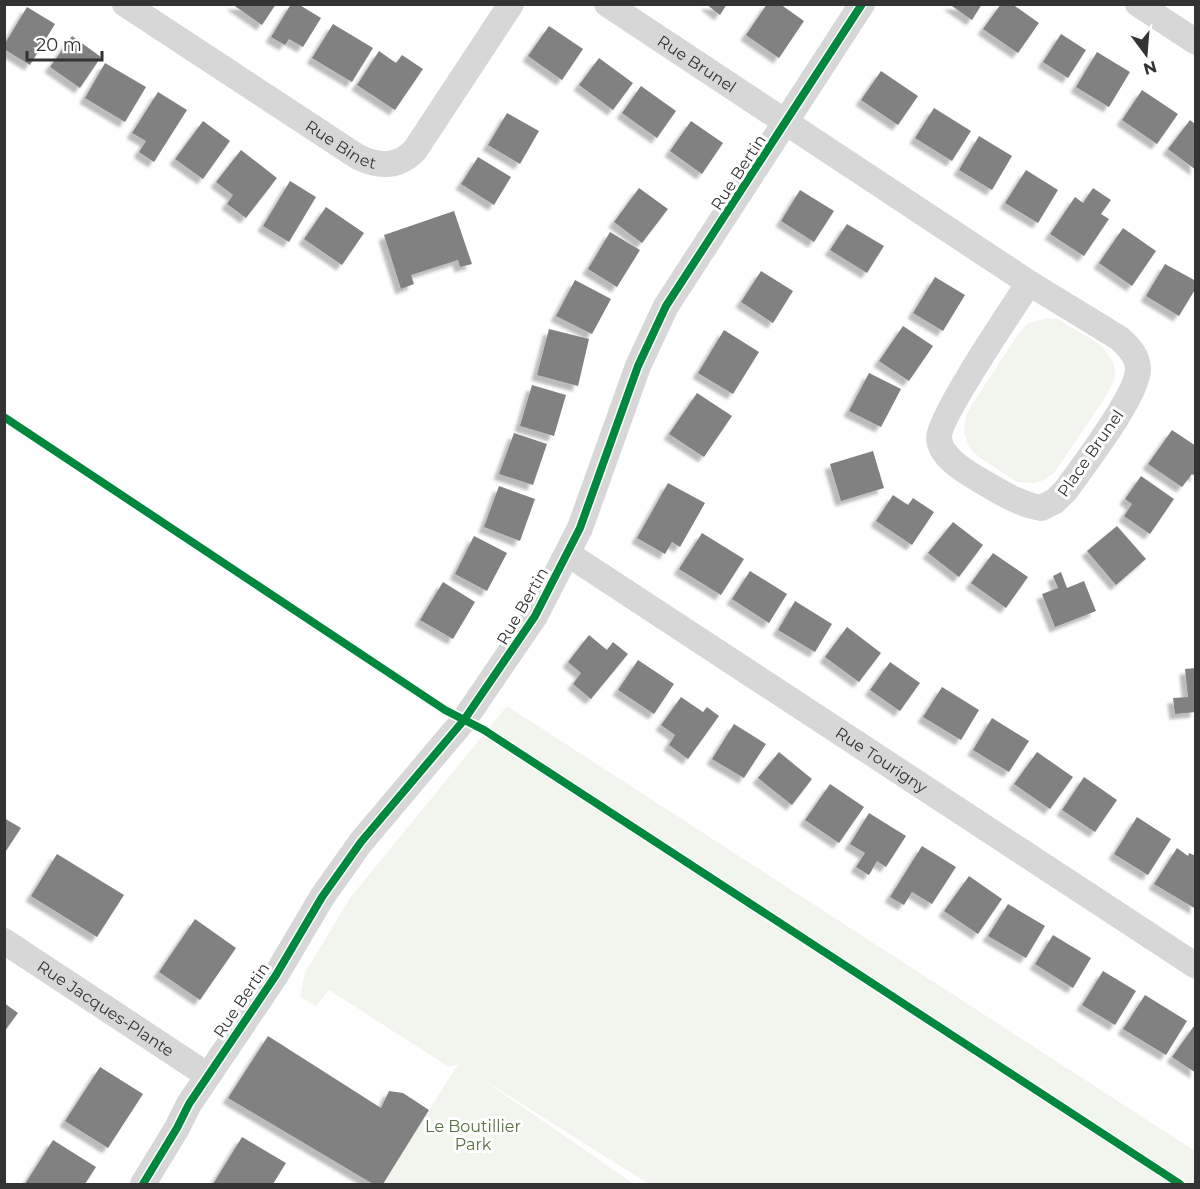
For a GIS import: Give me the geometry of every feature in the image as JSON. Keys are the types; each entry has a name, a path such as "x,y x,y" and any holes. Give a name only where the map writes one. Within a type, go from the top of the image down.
{"street":[{"name":"Rue Binet","path":"125,4 358,157 381,165 398,163 415,150 511,4"},
{"name":"Rue Brunel","path":"607,4 787,122"},
{"name":"Rue Bertin","path":"143,1185 207,1075 276,975 322,897 346,862 465,720 535,616 580,528 638,366 666,306 862,4"},
{"path":"1138,4 1196,42"},
{"name":"Place Brunel","path":"787,122 1029,283 1119,338 1135,356 1138,369 1129,398 1066,490 1055,501 1041,508 1017,501 966,472 943,451 938,437 962,389 1029,283"},
{"name":"Rue Tourigny","path":"568,554 1196,966"},
{"name":"Rue Jacques-Plante","path":"4,941 207,1075"}],"green space":[{"path":"1049,318 1058,319 1102,346 1114,364 1115,378 1105,398 1054,473 1035,483 1017,482 980,458 969,447 964,432 966,415 1017,336 1028,323"},
{"name":"Le Boutillier Park","path":"507,706 1195,1151 1195,1184 649,1184 479,1077 634,1184 383,1184 458,1064 449,1067 329,990 316,1006 300,997 305,973 350,898"}],"building":[{"path":"232,4 276,4 262,25"},
{"path":"291,4 298,4 321,18 303,47 289,39 285,45 271,37"},
{"path":"706,4 727,4 720,15"},
{"path":"767,4 780,4 804,21 779,58 746,35"},
{"path":"949,4 982,4 972,20"},
{"path":"1001,4 1012,4 1039,23 1018,53 983,29"},
{"path":"27,7 55,24 30,65 4,49 4,45"},
{"path":"333,24 373,48 352,82 312,58"},
{"path":"549,26 583,49 562,80 528,56"},
{"path":"1061,34 1086,50 1068,78 1043,62"},
{"path":"72,36 101,57 80,88 50,67"},
{"path":"379,51 396,63 402,55 423,69 395,110 357,85"},
{"path":"1097,52 1130,72 1109,107 1076,87"},
{"path":"599,58 633,83 613,110 579,85"},
{"path":"105,63 146,87 125,122 85,98"},
{"path":"881,71 918,96 898,125 861,100"},
{"path":"641,86 676,111 657,138 622,113"},
{"path":"1142,90 1178,114 1157,144 1122,120"},
{"path":"158,92 187,110 154,162 139,152 146,141 132,133"},
{"path":"934,108 971,131 952,161 915,138"},
{"path":"507,113 539,131 520,164 488,145"},
{"path":"1190,120 1196,125 1196,170 1168,149"},
{"path":"203,121 230,141 203,179 175,159"},
{"path":"691,121 723,143 702,174 670,151"},
{"path":"979,136 1012,156 992,190 959,170"},
{"path":"241,150 277,178 246,218 227,204 233,195 216,182"},
{"path":"478,157 511,177 494,205 461,184"},
{"path":"1026,170 1058,190 1038,223 1005,203"},
{"path":"290,181 316,197 289,242 263,226"},
{"path":"639,188 668,209 642,243 614,222"},
{"path":"1093,188 1111,200 1101,214 1109,219 1084,256 1050,234 1075,197 1083,203"},
{"path":"800,190 834,211 814,242 781,221"},
{"path":"326,207 364,233 342,265 304,239"},
{"path":"454,211 472,264 460,267 458,260 411,275 414,284 401,289 384,235"},
{"path":"847,224 884,246 867,273 830,250"},
{"path":"1123,228 1156,251 1132,286 1099,263"},
{"path":"610,232 640,250 617,287 588,269"},
{"path":"1165,264 1196,281 1196,288 1179,316 1146,296"},
{"path":"761,271 793,291 773,323 741,302"},
{"path":"935,277 965,295 943,331 913,313"},
{"path":"575,280 611,299 592,334 556,316"},
{"path":"903,326 933,346 909,381 879,361"},
{"path":"549,329 589,339 578,386 537,375"},
{"path":"724,330 759,352 733,394 698,373"},
{"path":"869,373 901,389 881,427 849,411"},
{"path":"532,385 566,395 554,436 520,426"},
{"path":"697,393 732,416 704,457 669,434"},
{"path":"1172,430 1196,446 1196,477 1192,474 1182,487 1148,464"},
{"path":"514,433 547,444 533,485 499,474"},
{"path":"873,451 884,488 841,501 830,464"},
{"path":"1141,476 1174,499 1150,534 1124,516 1132,504 1125,499"},
{"path":"668,483 705,503 680,547 672,542 665,554 637,538"},
{"path":"499,486 535,499 520,541 484,527"},
{"path":"893,495 908,505 913,498 934,512 912,545 876,521"},
{"path":"953,522 983,545 959,577 928,553"},
{"path":"1117,526 1146,559 1116,585 1087,551"},
{"path":"702,533 744,559 721,595 679,569"},
{"path":"474,536 507,553 487,591 455,574"},
{"path":"993,553 1028,577 1006,608 971,583"},
{"path":"750,571 787,594 769,623 732,599"},
{"path":"1061,572 1067,588 1084,581 1096,611 1055,627 1042,594 1058,588 1053,576"},
{"path":"443,582 475,602 453,639 420,620"},
{"path":"795,601 832,624 815,652 778,630"},
{"path":"847,627 881,653 859,682 825,657"},
{"path":"589,635 607,650 613,642 628,654 591,699 573,684 581,673 568,662"},
{"path":"638,660 674,684 654,714 618,690"},
{"path":"890,662 920,683 900,711 870,690"},
{"path":"1196,668 1196,712 1175,714 1173,698 1188,697 1185,669"},
{"path":"942,687 979,710 961,740 923,717"},
{"path":"681,697 703,712 707,707 719,716 688,759 669,745 675,735 661,725"},
{"path":"992,718 1029,741 1009,772 973,750"},
{"path":"734,724 766,744 744,778 712,759"},
{"path":"779,752 812,779 792,805 758,778"},
{"path":"1037,752 1073,777 1050,809 1014,784"},
{"path":"1084,777 1117,800 1095,832 1062,810"},
{"path":"830,784 864,807 839,843 805,820"},
{"path":"869,813 906,836 886,867 877,861 869,875 856,867 865,853 850,844"},
{"path":"1137,817 1171,839 1148,875 1114,854"},
{"path":"4,818 21,828 4,854"},
{"path":"922,846 956,867 932,904 912,892 904,905 890,897"},
{"path":"1177,848 1188,856 1189,853 1196,856 1196,909 1154,884"},
{"path":"57,854 124,895 97,937 31,896"},
{"path":"969,876 1002,899 978,934 944,911"},
{"path":"1008,904 1045,926 1026,958 988,936"},
{"path":"195,919 236,948 200,1000 159,972"},
{"path":"1053,935 1091,958 1073,988 1035,964"},
{"path":"1103,971 1136,991 1115,1025 1082,1005"},
{"path":"1145,995 1187,1021 1166,1055 1123,1029"},
{"path":"4,1003 18,1013 4,1032"},
{"path":"1194,1026 1196,1027 1196,1073 1172,1057"},
{"path":"268,1036 381,1108 389,1091 403,1093 429,1110 383,1184 373,1184 228,1098"},
{"path":"100,1067 143,1094 108,1148 65,1121"},
{"path":"242,1137 286,1163 273,1184 213,1184"},
{"path":"53,1140 96,1167 85,1184 25,1184"}],"cycle path":[{"path":"143,1184 189,1104 276,975 322,897 361,842 464,720 535,616 580,528 638,366 666,306 862,4"},
{"path":"4,417 445,710 484,730 1180,1184"}]}
